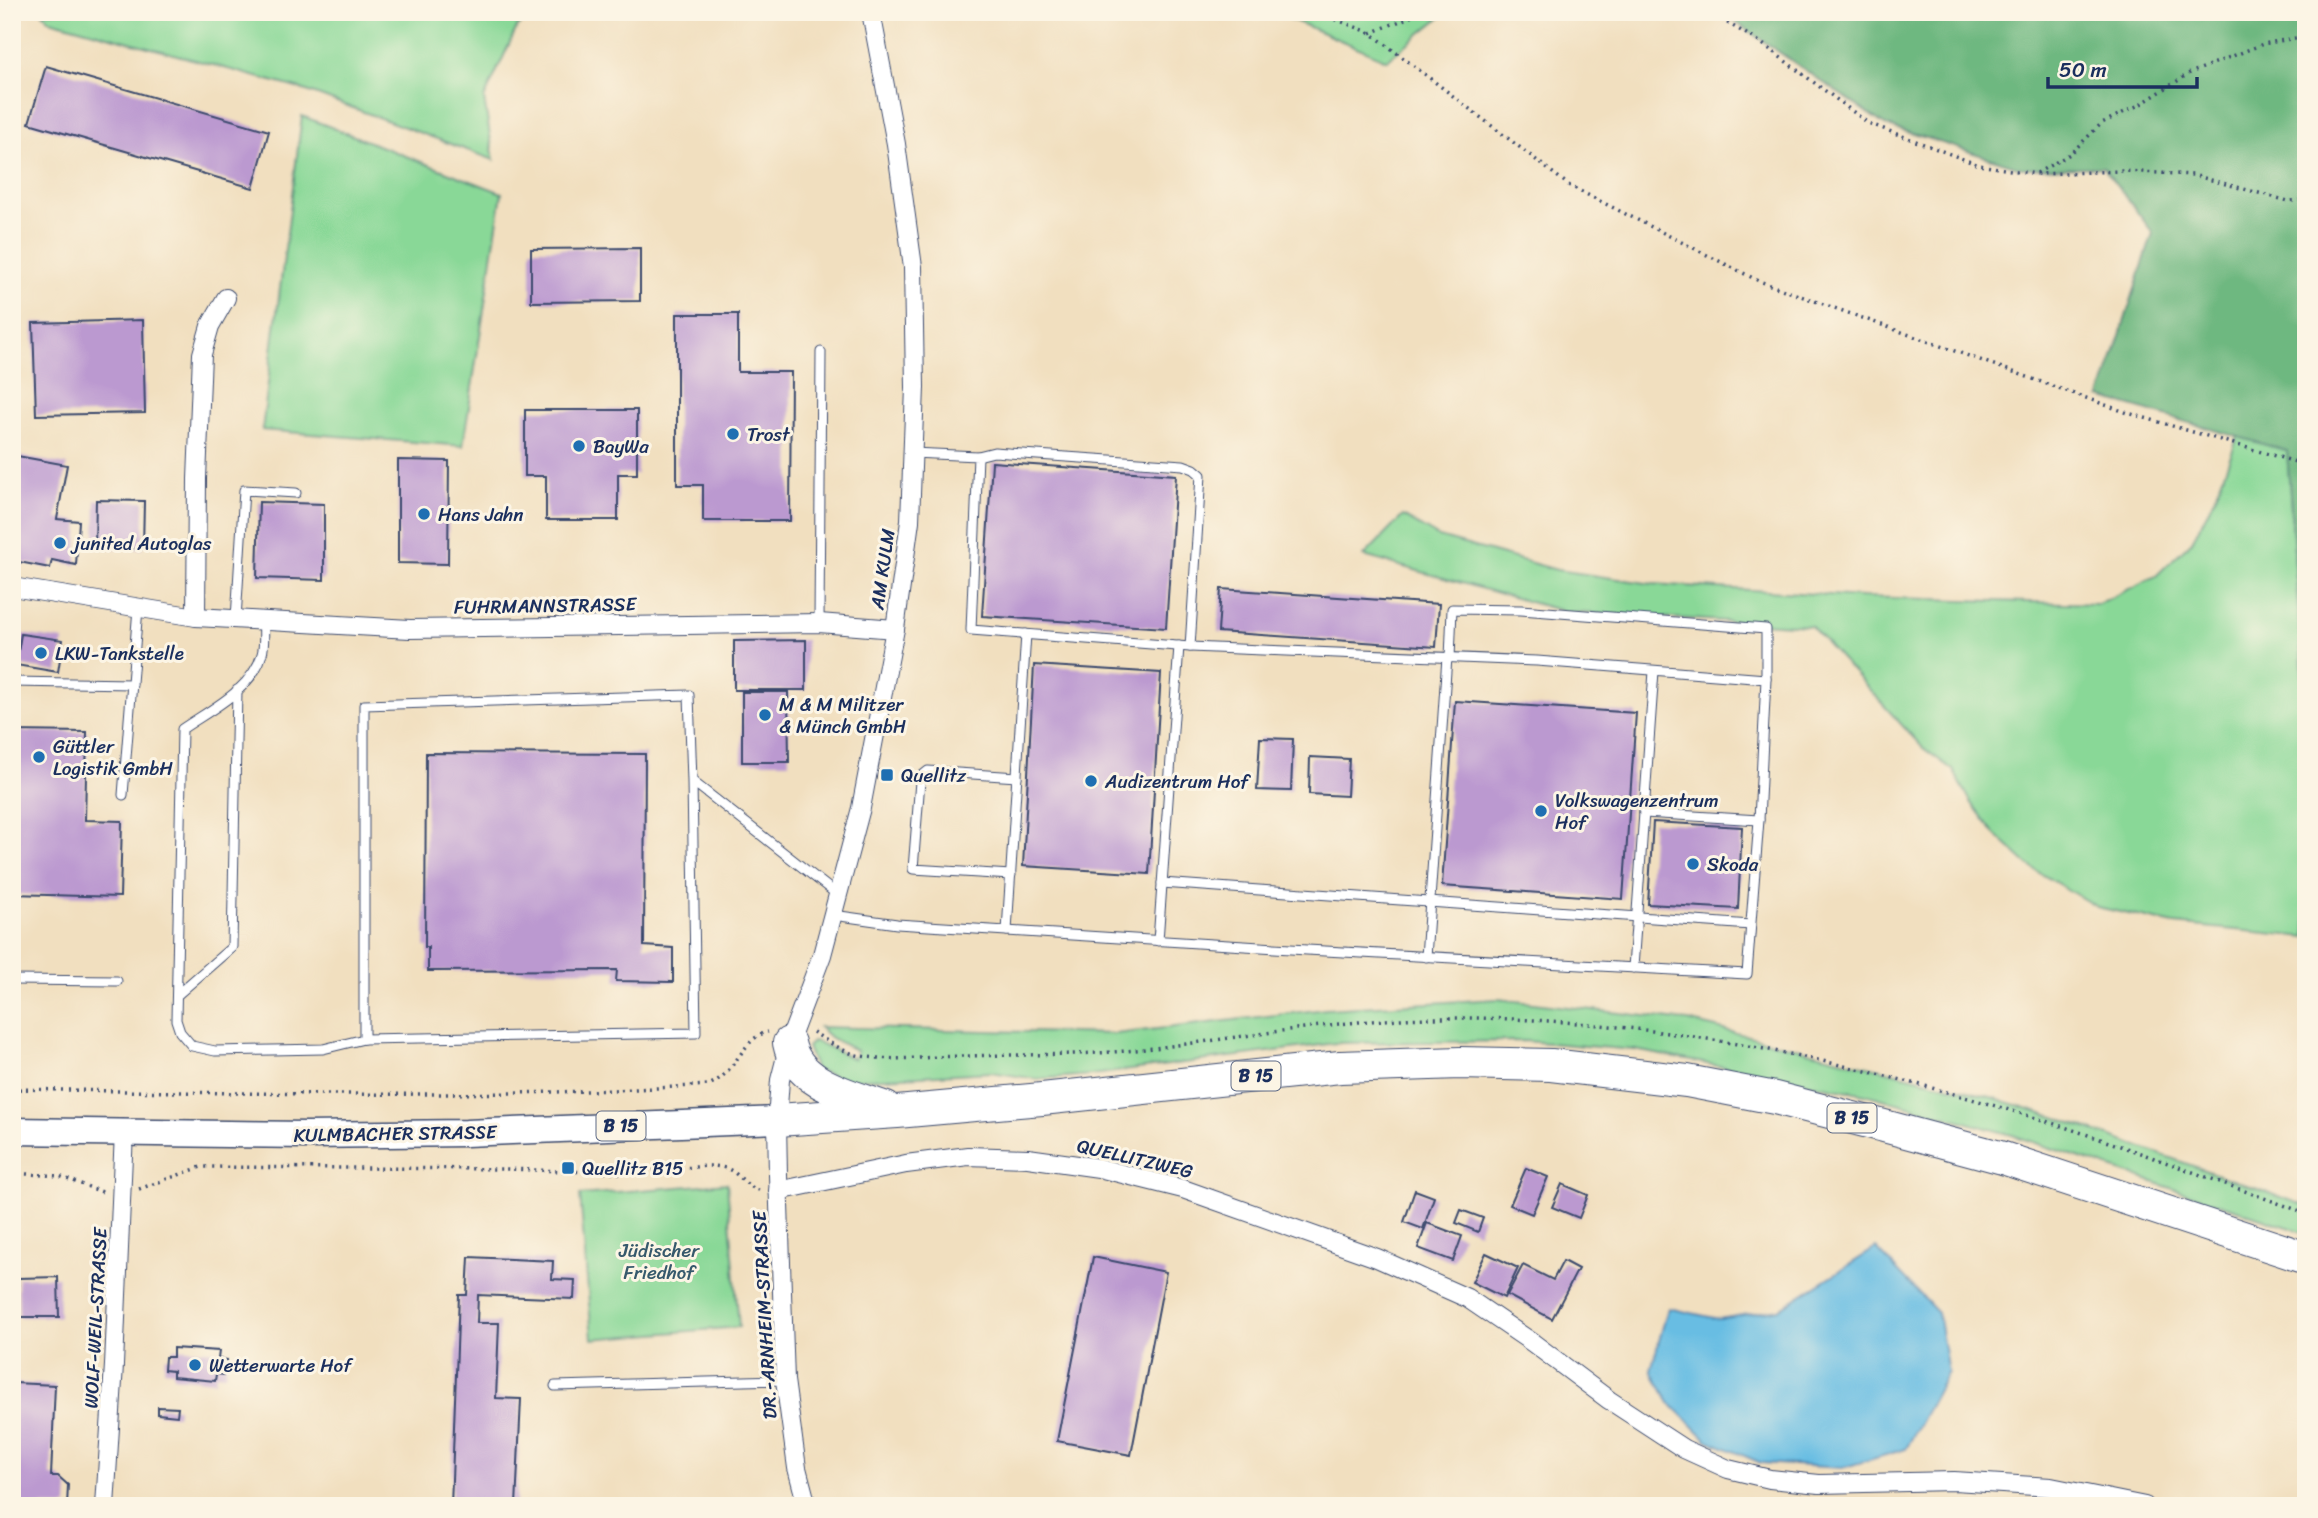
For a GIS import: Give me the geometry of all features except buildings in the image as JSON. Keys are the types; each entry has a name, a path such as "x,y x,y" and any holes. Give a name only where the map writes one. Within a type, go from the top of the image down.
{"highway":[{"path":"790,1040 799,1065 816,1080 897,1112"},
{"name":"B 15","path":"777,1120 1130,1091 1340,1067 1460,1063 1551,1065 1687,1081 1775,1098 2003,1158 2306,1258"}],"main road":[{"name":"KULMBACHER STRASSE","path":"12,1131 307,1135 466,1133 777,1120"}],"street":[{"name":"AM KULM","path":"777,1120 780,1080 790,1040 822,955 870,769 895,629 910,521 915,387 913,267 896,144 871,12"},
{"path":"196,617 197,480 202,354 209,326 226,298"},
{"name":"FUHRMANNSTRASSE","path":"12,587 196,617 410,629 819,623 895,629"},
{"name":"DR.-ARNHEIM-STRASSE","path":"777,1120 785,1380 797,1468 807,1506"},
{"name":"WOLF-WEIL-STRASSE","path":"104,1506 124,1132"},
{"name":"QUELLITZWEG","path":"778,1191 906,1164 968,1156 1028,1158 1099,1168 1196,1194 1377,1258 1467,1298 1684,1449 1728,1469 1770,1479 1819,1484 1954,1481 2051,1488 2145,1506"}],"lane":[{"path":"819,623 821,352"},
{"path":"912,453 978,456 994,452 1183,465 1194,469 1201,475 1190,647"},
{"path":"978,456 971,630 1190,647 1537,661 1766,679"},
{"path":"236,619 244,490 296,493"},
{"path":"123,795 138,608"},
{"path":"833,915 897,924 1158,941 1426,957 1746,974 1759,820 1766,628 1521,610 1452,608 1426,957"},
{"path":"264,621 263,653 252,677 182,729 176,1020 180,1032 192,1046 215,1051 323,1049 363,1039 696,1033 689,695 364,705 363,1039"},
{"path":"1007,931 1026,634"},
{"path":"1158,941 1179,646"},
{"path":"1633,968 1654,671"},
{"path":"12,682 132,684"},
{"path":"177,995 232,947 237,690"},
{"path":"1011,875 913,869 920,781 923,775 928,771 1017,777"},
{"path":"692,782 839,895"},
{"path":"1644,813 1759,820"},
{"path":"1162,883 1751,925"},
{"path":"12,980 117,981"},
{"path":"555,1386 785,1380"}],"path":[{"path":"1316,12 1371,33 1570,186 1759,281 2128,412 2306,465"},
{"path":"1371,33 1422,12"},
{"path":"1709,12 1760,42 1868,123 1979,165 2036,174 2124,171 2193,175 2288,201 2306,200"},
{"path":"2036,174 2070,154 2102,122 2141,104 2190,73 2263,44 2306,36"},
{"path":"12,1089 458,1094 636,1090 718,1082 751,1041 762,1033 770,1032 790,1040"},
{"path":"636,1090 636,1096"},
{"path":"12,1173 59,1176 100,1193 122,1196 201,1167 568,1170 619,1173 708,1166 723,1167 736,1173 744,1183 755,1189 778,1191"}],"green space":[{"path":"42,12 533,12 517,27 484,99 494,160 304,90 50,20"},
{"path":"1274,12 1447,12 1387,60"},
{"path":"1721,12 2306,12 2306,724 2287,451 2100,397 2153,233 2103,167 2021,168 1885,125"},
{"path":"302,116 502,193 463,446 262,430"},
{"path":"2238,436 2287,451 2306,724 2306,937 2174,924 2097,907 2033,869 1994,833 1971,802 1953,770 1923,748 1811,626 1566,612 1364,556 1403,516 1439,537 1557,570 1653,584 1862,597 2098,604 2156,576 2192,541 2215,498"},
{"path":"1498,999 1688,1021 1984,1095 2052,1116 2306,1206 2306,1233 2012,1135 1865,1094 1635,1050 1524,1041 1336,1043 1092,1075 1037,1079 991,1072 848,1080 816,1070 807,1047 813,1041 817,1042 854,1059 857,1051 831,1038 819,1027 1115,1034 1326,1009"},
{"name":"Jüdischer Friedhof","path":"727,1183 739,1327 592,1339 580,1195"}],"water":[{"path":"1876,1248 1938,1313 1948,1372 1906,1449 1842,1468 1761,1463 1707,1440 1670,1403 1651,1370 1668,1308 1719,1319 1779,1309"}],"place":[{"name":"Trost","path":"733,434"},
{"name":"BayWa","path":"579,446"},
{"name":"Hans Jahn","path":"424,514"},
{"name":"junited Autoglas","path":"60,543"},
{"name":"LKW-Tankstelle","path":"41,653"},
{"name":"M & M Militzer & Münch GmbH","path":"765,715"},
{"name":"Güttler Logistik GmbH","path":"39,757"},
{"name":"Quellitz","path":"887,775"},
{"name":"Audizentrum Hof","path":"1091,781"},
{"name":"Volkswagenzentrum Hof","path":"1541,811"},
{"name":"Skoda","path":"1693,864"},
{"name":"Quellitz B15","path":"568,1168"},
{"name":"Wetterwarte Hof","path":"195,1365"}]}
